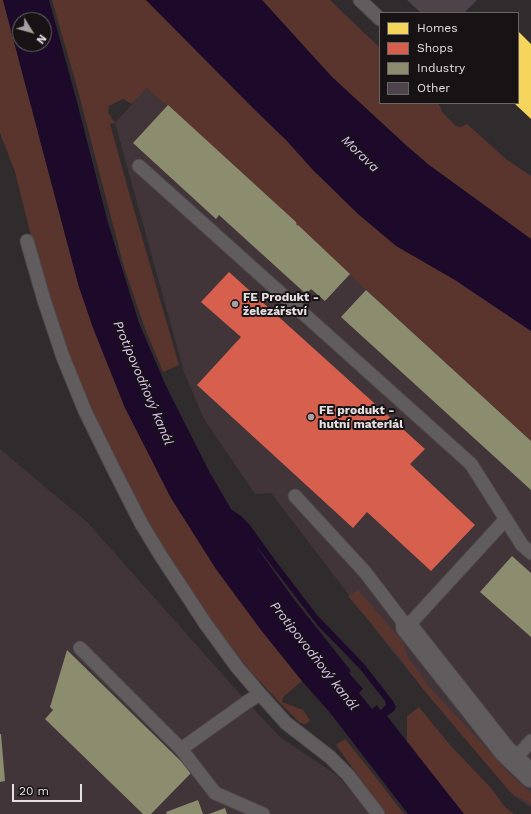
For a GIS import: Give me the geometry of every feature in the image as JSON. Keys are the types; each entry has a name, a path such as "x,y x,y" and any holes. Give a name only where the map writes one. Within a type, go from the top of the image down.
{"street":[{"path":"407,627 505,751 531,776"}],"lane":[{"path":"360,0 379,18"},
{"path":"139,166 471,464 522,545 531,554"},
{"path":"27,241 44,300 63,357 85,411 141,523 178,584 223,648 260,694 286,723 330,757 348,775 378,814"},
{"path":"295,496 365,572 407,627 506,519"},
{"path":"80,648 181,749 215,793 264,814"},
{"path":"181,749 260,694"},
{"path":"514,760 531,741"}],"shaded area":[{"path":"0,0 3,0 12,34 12,52 17,52 79,287 159,475 171,498 216,569 261,630 302,681 283,697 282,702 303,710 310,720 308,723 300,723 281,704 252,673 215,628 152,530 115,462 69,355 32,240 15,172 0,133"},
{"path":"52,0 146,0 287,141 313,170 426,263 455,280 531,331 531,441 297,226 296,222 147,88 132,104 123,99 109,106 108,112 115,123 110,124 179,365 163,372 144,326 124,267 77,87"},
{"path":"262,0 330,0 379,47 379,104 438,104 443,113 456,126 461,127 467,124 506,159 531,176 531,239 429,165 332,77"},
{"path":"147,88 296,222 531,441 531,807 515,797 392,651 271,493 255,494 204,419 184,372 115,123"},
{"path":"0,449 87,522 280,737 338,776 370,814 0,814"},
{"path":"358,590 402,641 408,657 431,689 514,778 531,793 531,804 511,793 422,688 396,653 348,596"},
{"path":"419,707 450,745 491,788 505,807 514,814 464,814 407,743 407,716"},
{"path":"345,739 404,814 386,814 336,745"}],"water":[{"name":"Protipovodňový kanál","path":"3,0 49,0 108,223 139,323 166,386 210,473 231,509 249,524 317,615 364,664 393,701 396,707 394,711 387,716 464,814 408,814 331,714 261,630 216,569 171,498 125,408 93,328 79,287 17,52 52,52 52,12 12,12 12,34","holes":["258,548 318,626 360,669 385,701 386,705 382,709 380,710 377,705 372,709 359,693 363,689 349,673 351,671 293,598"]},
{"name":"Morava","path":"146,0 262,0 332,77 408,147 429,165 531,239 531,331 455,280 396,246 358,214"}],"building: Homes":[{"path":"519,32 531,44 531,119 515,104 519,104"}],"building: Shops":[{"name":"FE produkt - hutní materiál","path":"229,272 425,449 410,464 475,525 431,571 367,512 353,528 197,385 241,337 201,302"}],"building: Industry":[{"path":"168,105 296,222 297,226 298,225 350,274 325,301 311,289 306,294 219,215 216,219 133,143"},
{"path":"366,290 531,441 531,490 341,317"},
{"path":"512,556 531,573 531,637 480,592"},
{"path":"67,650 192,772 151,814 143,814 45,719 53,710 50,707"},
{"path":"0,734 5,781 0,782"},
{"path":"198,800 203,814 167,814 166,812"},
{"path":"225,808 227,814 209,814"}],"building: Other":[{"path":"407,0 477,0 465,12 420,12"}],"place":[{"name":"FE Produkt - železářství","path":"235,304"},
{"name":"FE produkt - hutní materiál","path":"311,417"}]}
